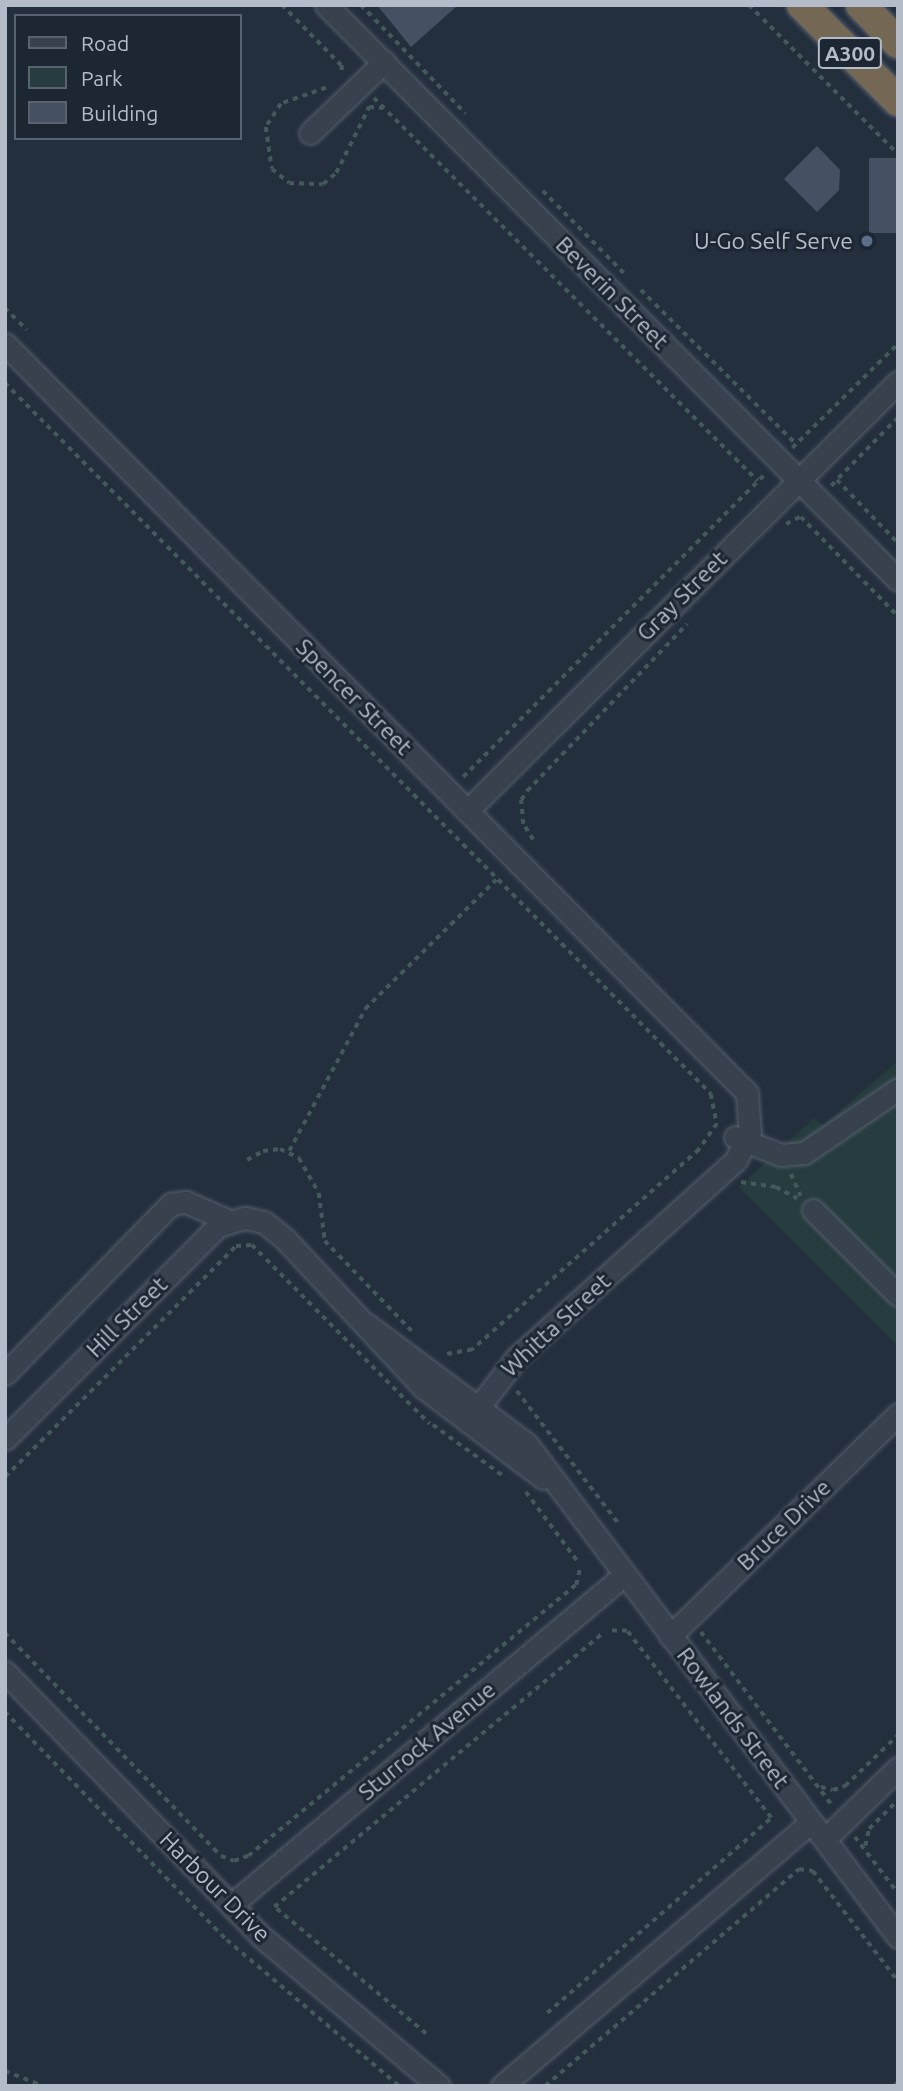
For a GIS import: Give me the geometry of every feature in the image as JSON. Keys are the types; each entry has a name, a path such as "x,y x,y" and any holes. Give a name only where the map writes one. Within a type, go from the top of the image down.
{"highway":[{"name":"A300","path":"802,5 898,101"},
{"name":"A300","path":"861,5 898,43"}],"street":[{"name":"Beverin Street","path":"326,5 898,580"},
{"path":"310,132 384,62"},
{"name":"Spencer Street","path":"5,344 703,1048 727,1077 744,1106 740,1139"},
{"name":"Gray Street","path":"467,811 898,382"},
{"path":"740,1139 781,1155 813,1149 898,1089"},
{"name":"Whitta Street","path":"472,1407 525,1349 726,1170 740,1139"},
{"name":"Whitta Street","path":"472,1407 515,1339 740,1139"},
{"path":"5,1374 171,1204 186,1202 227,1220"},
{"path":"813,1210 898,1295"},
{"name":"Rowlands Street","path":"227,1220 262,1215 366,1324 472,1407 527,1444 566,1501 898,1937"},
{"name":"Hill Street","path":"5,1438 227,1220"},
{"name":"Bruce Drive","path":"670,1636 898,1414"},
{"name":"Sturrock Avenue","path":"231,1905 623,1576"},
{"name":"Harbour Drive","path":"5,1672 231,1905 439,2086"},
{"path":"825,1839 898,1768"},
{"path":"502,2086 811,1822"}],"path":[{"path":"282,5 342,65 342,83"},
{"path":"361,5 470,119"},
{"path":"749,5 898,154"},
{"path":"330,87 281,104 266,127 272,169 289,183 323,184 336,173 369,107 385,108"},
{"path":"374,98 758,481 447,792"},
{"path":"540,188 630,279"},
{"path":"639,288 796,444 898,344"},
{"path":"5,308 27,330"},
{"path":"5,383 711,1094 718,1118 699,1150 472,1350 454,1356 430,1373"},
{"path":"898,418 837,480 898,543"},
{"path":"780,527 801,517 898,616"},
{"path":"533,840 523,824 522,800 527,791 693,617"},
{"path":"289,1151 365,1009 496,880"},
{"path":"247,1160 263,1151 289,1151 309,1171 318,1188 325,1241 414,1333"},
{"path":"726,1170 737,1182 776,1187 806,1204 781,1155"},
{"path":"5,1476 236,1246 252,1245 432,1424 505,1477"},
{"path":"515,1390 618,1524"},
{"path":"5,1633 221,1856 234,1861 248,1857 576,1586 580,1565 515,1484"},
{"path":"690,1617 898,1893"},
{"path":"547,2013 771,1818 627,1631 609,1630"},
{"path":"426,2034 274,1907 603,1633"},
{"path":"5,1712 227,1940 399,2086"},
{"path":"817,1785 833,1790 845,1786 898,1735"},
{"path":"865,1846 869,1829 898,1800"},
{"path":"545,2086 803,1868 814,1871 898,1981"},
{"path":"5,2071 43,2086"}],"green space":[{"path":"898,1061 898,1346 739,1187 814,1118 823,1125"}],"building":[{"path":"377,5 458,5 411,47"},
{"path":"817,146 840,170 839,190 817,212 784,179"},
{"path":"869,158 897,158 897,233 869,233"}],"place":[{"name":"U-Go Self Serve","path":"867,241"}]}
